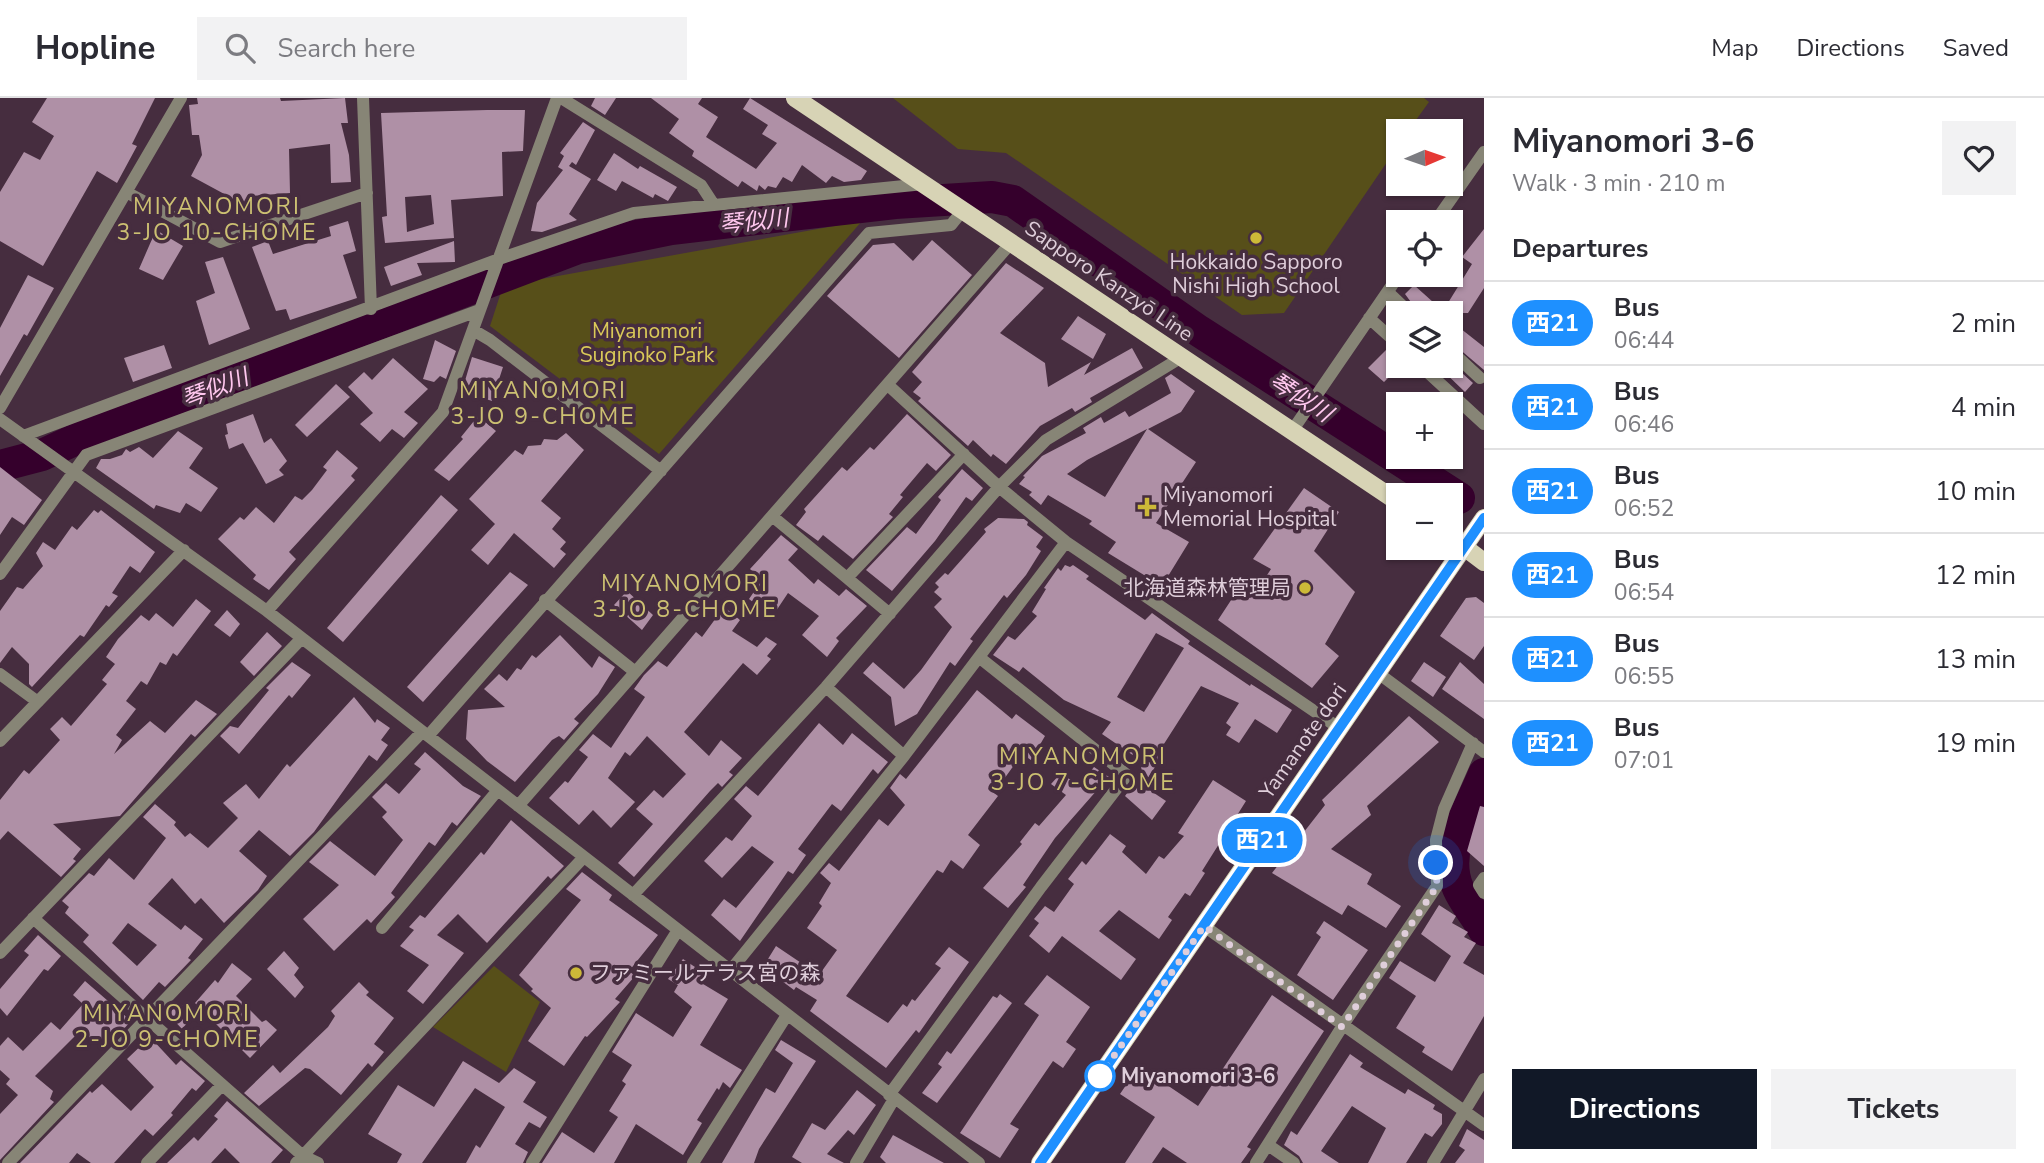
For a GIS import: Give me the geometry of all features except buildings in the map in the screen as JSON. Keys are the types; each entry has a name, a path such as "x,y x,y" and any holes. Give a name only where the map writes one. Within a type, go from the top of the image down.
{"main road":[{"name":"Sapporo Kanzyō Line","path":"795,98 1386,494"},
{"name":"Yamanote dori","path":"1463,537 1484,518"},
{"path":"1463,546 1484,562"},
{"name":"Yamanote dori","path":"1040,1163 1378,673 1447,560"}],"street":[{"path":"0,408 181,98"},
{"path":"363,98 371,309"},
{"path":"267,611 443,412 559,98 701,185 714,205"},
{"path":"1443,210 1484,152"},
{"path":"23,436 371,309 499,259 634,213 927,186"},
{"path":"128,192 220,242 367,193"},
{"path":"8,1163 425,734 661,471 869,233 951,225 962,210"},
{"path":"518,806 1011,243"},
{"path":"1292,431 1391,287"},
{"path":"1388,292 1397,301"},
{"path":"0,574 72,470 86,455 480,310"},
{"path":"1369,318 1386,333"},
{"path":"473,330 490,340 661,471"},
{"path":"633,895 825,687 999,487 1046,440 1182,358"},
{"path":"1463,362 1480,378"},
{"path":"1434,378 1484,424"},
{"path":"888,385 999,487 1066,542 1339,728"},
{"path":"0,419 267,611 979,1163"},
{"path":"847,578 964,454"},
{"path":"772,516 890,614"},
{"path":"730,971 904,756 1066,542"},
{"path":"0,741 184,550"},
{"path":"545,600 634,671"},
{"path":"0,953 302,639"},
{"path":"856,1163 892,1097 1041,887 1128,775 980,658"},
{"path":"1256,1163 1342,1027 1437,886 1436,840 1444,809 1480,749 1378,673"},
{"path":"0,674 38,702"},
{"path":"825,687 904,756"},
{"path":"382,928 498,790"},
{"path":"300,1160 584,857"},
{"path":"1484,878 1479,885 1484,893"},
{"path":"33,918 145,1020 222,1085 300,1160 318,1163"},
{"path":"1204,926 1342,1027 1484,1125"},
{"path":"532,1163 678,930"},
{"path":"693,1163 788,1015"},
{"path":"1433,1163 1484,1079"},
{"path":"147,1163 222,1085"},
{"path":"1268,1145 1294,1163"}],"green space":[{"name":"Hokkaido Sapporo Nishi High School","path":"893,98 1424,98 1429,102 1417,119 1386,119 1386,164 1284,313 1242,315 1006,153 958,149"},
{"name":"Miyanomori Suginoko Park","path":"862,221 659,454 490,326 503,286"},
{"path":"494,966 540,1002 506,1072 433,1027"}],"waterway":[{"name":"琴似川","path":"0,466 42,455 81,437 578,248 671,229 895,203 992,197 1013,201 1199,331 1436,483"},
{"name":"琴似川","path":"1484,774 1465,815 1453,859 1458,888 1484,930"}],"bus line":[{"name":"西21","path":"1040,1163 1484,518"}],"place":[{"name":"Hokkaido Sapporo Nishi High School","path":"1256,238"},
{"name":"Miyanomori Memorial Hospital","path":"1147,507"},
{"name":"北海道森林管理局","path":"1305,588"},
{"name":"ファミールテラス宮の森","path":"576,973"},
{"name":"Miyanomori 3-6","path":"1100,1076"}],"district":[{"name":"MIYANOMORI 3-JO 10-CHOME","path":"217,219"},
{"name":"MIYANOMORI 3-JO 9-CHOME","path":"543,403"},
{"name":"MIYANOMORI 3-JO 8-CHOME","path":"685,596"},
{"name":"MIYANOMORI 3-JO 7-CHOME","path":"1083,769"},
{"name":"MIYANOMORI 2-JO 9-CHOME","path":"167,1026"}],"route":[{"path":"1100,1076 1204,926 1342,1027 1437,886 1436,863"}]}
